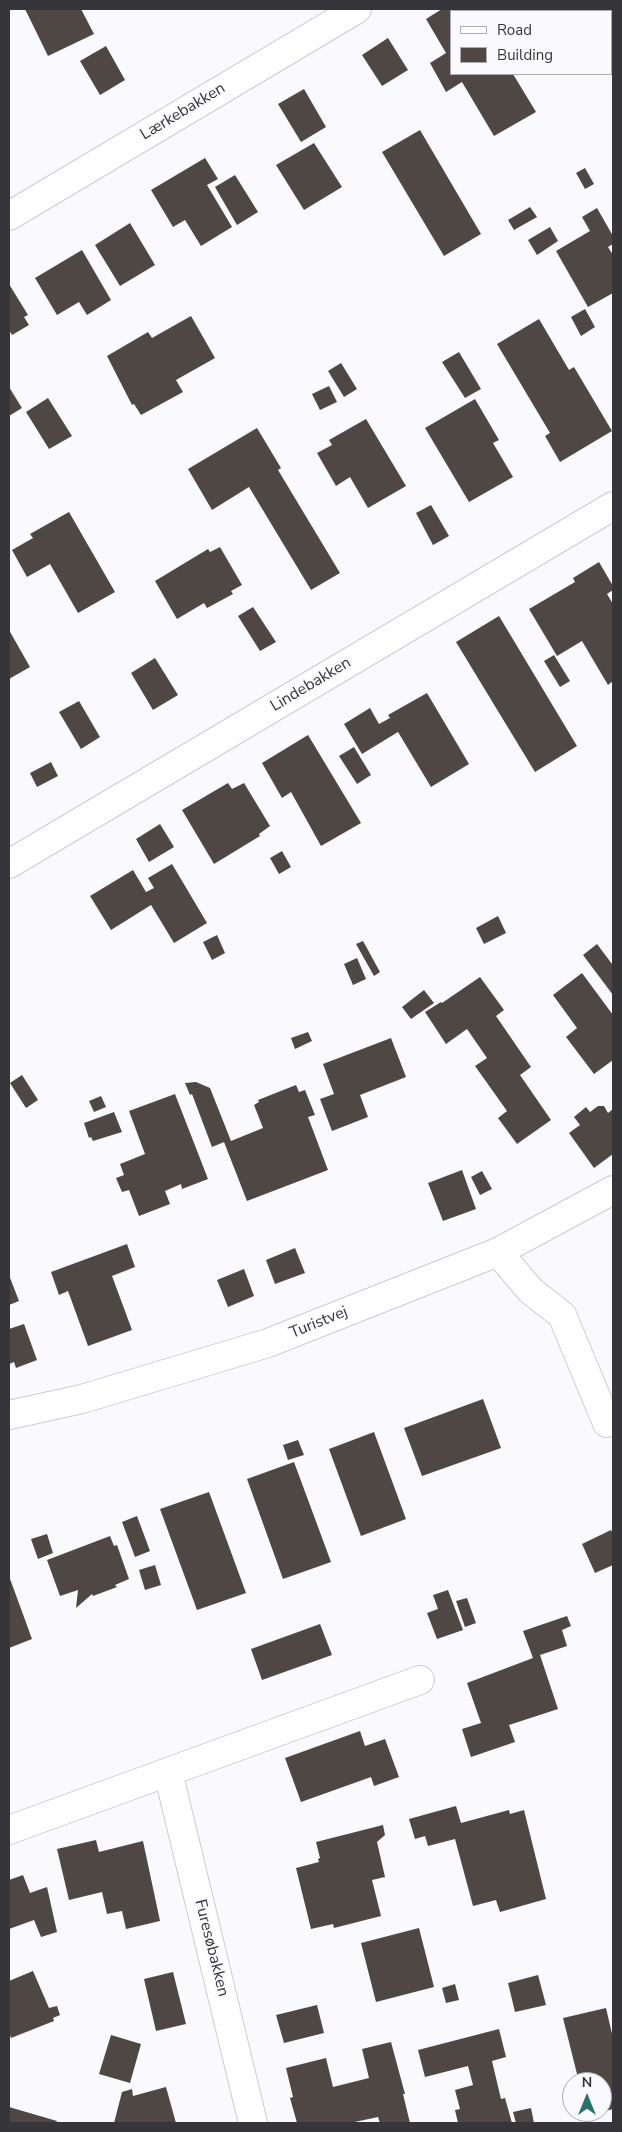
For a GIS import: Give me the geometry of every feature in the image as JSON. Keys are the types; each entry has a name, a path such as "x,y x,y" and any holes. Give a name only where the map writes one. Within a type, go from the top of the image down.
{"street":[{"name":"Lærkebakken","path":"9,216 357,9"},
{"name":"Lindebakken","path":"9,864 613,506"},
{"name":"Turistvej","path":"9,1415 82,1399 268,1343 498,1252 613,1190"},
{"path":"498,1252 531,1291 562,1315 607,1423 613,1421"},
{"path":"9,1830 420,1680"},
{"name":"Furesøbakken","path":"168,1772 253,2123"}],"building":[{"path":"25,9 81,9 94,34 48,56"},
{"path":"442,9 481,9 450,10 450,75 514,75 536,112 494,136 462,82 446,92 430,63 446,53 426,19"},
{"path":"523,9 593,10 524,10"},
{"path":"388,38 408,70 382,86 362,55"},
{"path":"106,46 125,80 100,95 80,61"},
{"path":"304,89 326,127 301,142 278,104"},
{"path":"420,130 481,234 444,256 382,152"},
{"path":"314,143 342,187 304,210 276,165"},
{"path":"205,158 218,179 207,185 232,227 201,246 185,220 173,227 151,190"},
{"path":"585,168 594,184 585,189 576,173"},
{"path":"235,175 258,212 237,225 215,187"},
{"path":"530,207 537,217 514,230 508,220"},
{"path":"597,208 613,236 613,244 608,247 613,255 613,293 588,307 556,251 590,231 582,217"},
{"path":"130,223 155,265 120,286 95,245"},
{"path":"550,227 558,241 537,255 528,240"},
{"path":"82,250 111,300 87,315 79,302 57,315 35,278"},
{"path":"9,284 28,315 24,317 29,325 12,335 9,330"},
{"path":"585,309 595,327 581,336 571,317"},
{"path":"191,316 215,358 176,380 183,392 141,415 134,404 132,405 107,356 148,332 152,338"},
{"path":"539,319 569,370 574,367 612,431 560,462 545,436 550,433 497,344"},
{"path":"459,352 481,389 465,398 442,362"},
{"path":"341,363 357,389 344,397 328,371"},
{"path":"329,386 337,402 320,410 312,394"},
{"path":"9,387 22,408 9,416"},
{"path":"48,398 72,436 49,449 26,412"},
{"path":"475,399 499,440 493,443 513,477 469,502 425,428"},
{"path":"366,419 406,486 368,508 350,477 336,486 317,453 332,445 329,440"},
{"path":"257,428 281,468 278,470 340,573 311,590 249,487 212,510 188,469"},
{"path":"431,505 449,536 433,545 416,513"},
{"path":"69,512 115,592 78,613 50,564 27,577 12,550 33,538 30,534"},
{"path":"220,547 242,585 231,591 233,594 207,608 204,603 177,619 155,581 208,549 210,552"},
{"path":"599,562 613,586 613,590 607,594 613,604 613,681 608,685 582,641 557,656 529,609 575,582 573,578"},
{"path":"253,607 276,642 260,651 238,616"},
{"path":"499,616 577,746 535,772 456,642"},
{"path":"9,630 30,667 9,679"},
{"path":"554,655 570,681 560,687 544,661"},
{"path":"155,658 178,695 153,710 131,673"},
{"path":"427,693 469,764 431,787 398,732 362,754 344,724 370,708 379,724 390,718 388,715"},
{"path":"79,701 100,737 81,749 59,712"},
{"path":"308,735 361,823 321,846 291,792 282,798 262,763"},
{"path":"354,747 371,775 357,784 339,756"},
{"path":"51,762 58,776 37,787 30,773"},
{"path":"228,783 232,789 244,783 270,826 259,834 260,836 214,864 182,810"},
{"path":"160,824 174,847 149,862 136,839"},
{"path":"282,851 291,867 279,874 270,858"},
{"path":"172,864 207,923 174,943 151,905 111,930 90,896 133,870 146,892 154,888 148,878"},
{"path":"498,916 506,933 484,944 476,928"},
{"path":"217,935 225,953 212,960 203,942"},
{"path":"363,941 380,972 374,976 356,944"},
{"path":"597,944 613,963 613,995 583,955"},
{"path":"357,958 366,979 353,985 344,964"},
{"path":"582,973 613,1015 613,1060 594,1074 566,1037 577,1028 553,995"},
{"path":"480,977 504,1010 496,1016 531,1067 520,1075 551,1120 517,1144 498,1118 507,1111 475,1066 487,1058 467,1029 446,1044 425,1012 442,1003"},
{"path":"424,990 434,1003 411,1019 402,1007"},
{"path":"308,1032 312,1041 295,1049 291,1038"},
{"path":"391,1038 406,1077 360,1095 368,1117 332,1131 320,1099 334,1094 323,1064"},
{"path":"22,1075 38,1100 26,1108 10,1083"},
{"path":"196,1082 210,1088 231,1141 263,1128 254,1105 259,1102 258,1100 296,1085 299,1092 305,1090 315,1115 308,1117 328,1170 247,1201 224,1142 212,1147 192,1094 190,1095 185,1083"},
{"path":"175,1094 208,1179 182,1189 181,1184 165,1191 170,1204 139,1216 129,1190 122,1192 116,1178 124,1175 120,1164 145,1154 129,1111"},
{"path":"101,1096 106,1107 94,1112 89,1101"},
{"path":"598,1106 604,1106 608,1113 613,1109 613,1154 594,1168 569,1133 580,1125 574,1117 586,1107 590,1112"},
{"path":"114,1112 122,1132 93,1141 91,1137 89,1138 84,1123"},
{"path":"462,1170 476,1209 443,1221 428,1183"},
{"path":"482,1171 492,1189 480,1195 471,1177"},
{"path":"127,1244 135,1267 112,1276 132,1330 88,1346 68,1291 59,1295 51,1272"},
{"path":"295,1248 305,1273 275,1284 266,1260"},
{"path":"244,1269 254,1296 228,1307 217,1280"},
{"path":"9,1275 19,1301 9,1305"},
{"path":"24,1324 37,1360 16,1368 14,1362 9,1364 9,1329"},
{"path":"483,1399 501,1448 422,1476 404,1428"},
{"path":"374,1432 406,1519 361,1536 329,1449"},
{"path":"298,1440 304,1455 288,1460 283,1445"},
{"path":"294,1462 331,1562 283,1579 247,1479"},
{"path":"209,1492 246,1593 197,1610 160,1509"},
{"path":"137,1516 150,1551 135,1557 122,1522"},
{"path":"611,1530 613,1534 613,1565 595,1573 582,1544"},
{"path":"47,1534 53,1553 38,1559 31,1539"},
{"path":"110,1536 114,1546 117,1545 129,1579 115,1585 117,1587 93,1596 92,1594 76,1608 78,1590 60,1596 47,1560"},
{"path":"155,1565 161,1585 145,1590 139,1570"},
{"path":"9,1576 32,1639 9,1648"},
{"path":"448,1590 463,1630 437,1639 427,1613 438,1609 433,1595"},
{"path":"467,1598 476,1623 465,1627 456,1601"},
{"path":"567,1616 571,1626 562,1630 567,1646 540,1655 558,1709 509,1725 515,1742 471,1757 462,1729 481,1723 467,1683 533,1658 523,1631"},
{"path":"320,1624 332,1655 262,1680 251,1649"},
{"path":"360,1731 365,1746 385,1739 399,1777 374,1786 371,1777 301,1802 285,1758"},
{"path":"456,1806 461,1823 509,1810 510,1814 524,1810 546,1899 500,1912 496,1900 473,1906 455,1839 428,1846 425,1836 415,1839 409,1819"},
{"path":"383,1825 385,1835 377,1842 385,1877 372,1880 381,1916 334,1928 333,1924 311,1929 296,1868 319,1862 318,1859 320,1858 316,1842"},
{"path":"96,1840 99,1852 143,1841 160,1921 126,1929 122,1911 107,1914 102,1892 69,1900 57,1849"},
{"path":"23,1875 30,1893 47,1887 57,1932 41,1937 34,1920 9,1929 9,1880"},
{"path":"419,1928 434,1987 376,2002 361,1943"},
{"path":"33,1971 49,2008 57,2006 60,2015 53,2018 54,2021 11,2038 9,2032 9,1981"},
{"path":"173,1972 186,2024 156,2031 144,1979"},
{"path":"538,1975 546,2005 515,2012 508,1983"},
{"path":"455,1984 459,2000 446,2003 442,1988"},
{"path":"317,2005 324,2033 284,2043 276,2015"},
{"path":"606,2008 613,2038 613,2109 612,2072 576,2072 563,2018"},
{"path":"499,2029 506,2057 492,2061 501,2099 505,2098 512,2123 458,2123 455,2110 460,2109 455,2090 473,2085 468,2066 425,2077 418,2050"},
{"path":"111,2035 141,2044 130,2083 99,2074"},
{"path":"391,2042 405,2094 403,2094 410,2123 380,2123 378,2117 350,2123 297,2123 290,2098 293,2097 286,2068 326,2058 333,2087 369,2078 362,2049"},
{"path":"166,2087 176,2123 114,2123 122,2092 132,2089 133,2096"},
{"path":"9,2107 57,2121 56,2123 9,2123"},
{"path":"531,2108 534,2123 516,2123 513,2112"}]}
